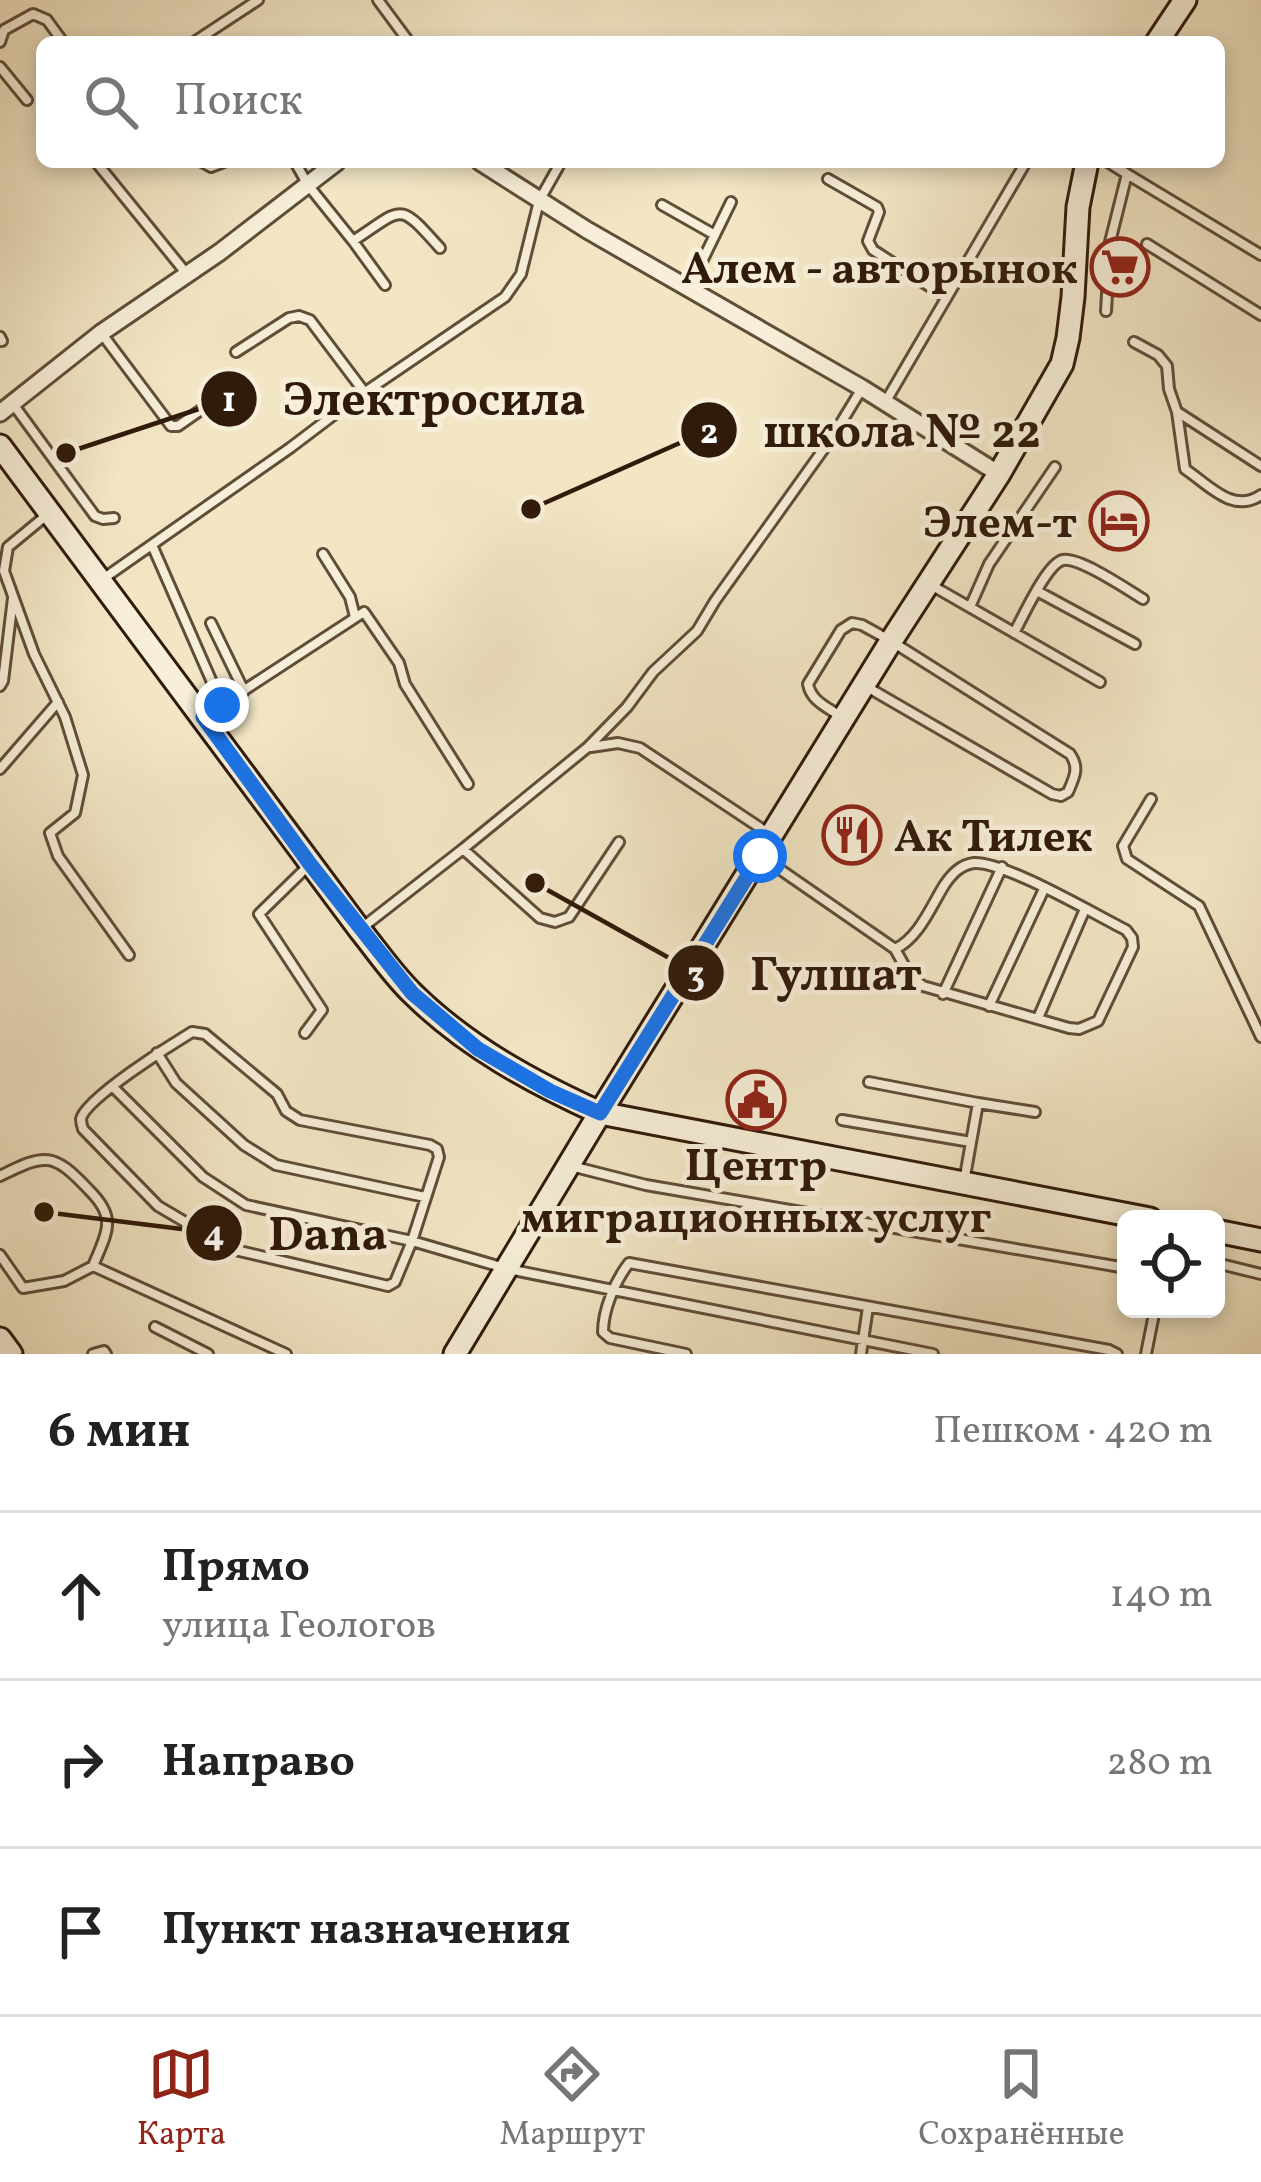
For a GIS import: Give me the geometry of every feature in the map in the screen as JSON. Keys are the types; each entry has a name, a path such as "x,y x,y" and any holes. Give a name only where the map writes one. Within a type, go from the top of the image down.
{"main road":[{"path":"1161,36 1185,0"},
{"path":"455,1354 891,641 999,474 1062,364 1086,168"},
{"path":"0,446 99,582 213,711 310,864 360,930 412,993 478,1049 550,1091 600,1113 1117,1213"},
{"path":"1225,1234 1261,1240"},
{"path":"0,1339 11,1354"}],"street":[{"path":"7,409 101,333 329,168"},
{"path":"489,168 999,474"}],"lane":[{"path":"203,36 258,0"},
{"path":"378,0 405,36"},
{"path":"0,41 4,30 33,14 47,20 59,36"},
{"path":"0,67 27,100"},
{"path":"101,168 187,274"},
{"path":"298,168 385,285"},
{"path":"99,582 506,297 521,274 539,201 558,168"},
{"path":"886,403 1022,168"},
{"path":"1118,168 1261,255"},
{"path":"1106,311 1110,242 1127,174"},
{"path":"828,179 877,207 880,212 868,241 873,250 946,297"},
{"path":"688,289 731,202"},
{"path":"662,205 716,235"},
{"path":"352,242 403,212 440,248"},
{"path":"1147,244 1261,315"},
{"path":"236,352 299,316 310,320 364,393"},
{"path":"101,333 171,426 211,403"},
{"path":"1134,342 1158,355 1167,366 1185,470 1235,503 1247,504 1261,495"},
{"path":"360,930 588,747 653,672 697,631 862,388"},
{"path":"7,409 95,516 115,518"},
{"path":"1178,412 1261,466"},
{"path":"970,607 988,564 1054,467"},
{"path":"49,513 4,550 4,571 83,775 74,813 50,833 58,856 129,956"},
{"path":"152,545 213,711 364,612 468,784"},
{"path":"323,554 350,597 356,617"},
{"path":"1014,633 1051,567 1062,560 1076,561 1143,599"},
{"path":"930,584 1100,682"},
{"path":"1037,591 1135,644"},
{"path":"0,686 13,597"},
{"path":"212,623 244,691"},
{"path":"845,719 817,701 808,684 841,630 852,623 891,641 1070,754 1077,770 1068,793 1052,794 865,686"},
{"path":"0,769 58,702"},
{"path":"588,747 618,743 640,748 772,836"},
{"path":"1150,800 1123,853 1198,906 1261,1037"},
{"path":"463,849 540,918 555,922 569,917 619,842"},
{"path":"760,856 895,950 910,976 923,986 1079,1029 1099,1021 1129,957 1132,938 1126,930 1002,867 977,863 952,874 915,933 895,950"},
{"path":"305,1033 322,1010 259,914 310,864"},
{"path":"943,994 1002,867"},
{"path":"989,1006 1044,889"},
{"path":"1038,1018 1084,909"},
{"path":"199,1031 277,1094 286,1111 300,1120 437,1149 439,1157 395,1282 382,1286 231,1249 158,1206 83,1129 85,1112 113,1087 157,1053 199,1031"},
{"path":"157,1053 176,1083 244,1145 276,1165 425,1197"},
{"path":"868,1082 1035,1112"},
{"path":"113,1087 203,1177 246,1204 412,1241 508,1269 933,1354"},
{"path":"964,1184 978,1103"},
{"path":"842,1120 971,1142"},
{"path":"0,1176 40,1159 62,1162 107,1215 107,1230 93,1266 64,1281 23,1288 0,1255"},
{"path":"569,1165 646,1185 1117,1266"},
{"path":"686,1354 603,1332 614,1290 629,1263 1117,1354"},
{"path":"1225,1265 1261,1274"},
{"path":"93,1266 286,1354"},
{"path":"861,1354 868,1307"},
{"path":"1147,1354 1153,1318"},
{"path":"155,1327 208,1354"},
{"path":"93,1354 106,1354"}],"place":[{"name":"Алем - авторынок","path":"1120,267"},
{"name":"Электросила","path":"66,453"},
{"name":"школа № 22","path":"531,509"},
{"name":"Элем-т","path":"1119,521"},
{"name":"Ак Тилек","path":"852,835"},
{"name":"Гулшат","path":"535,883"},
{"name":"Центр миграционных услуг","path":"756,1100"},
{"name":"Dana","path":"44,1212"}],"route":[{"path":"222,705 203,717 412,993 478,1049 550,1091 600,1113 760,856"}]}
